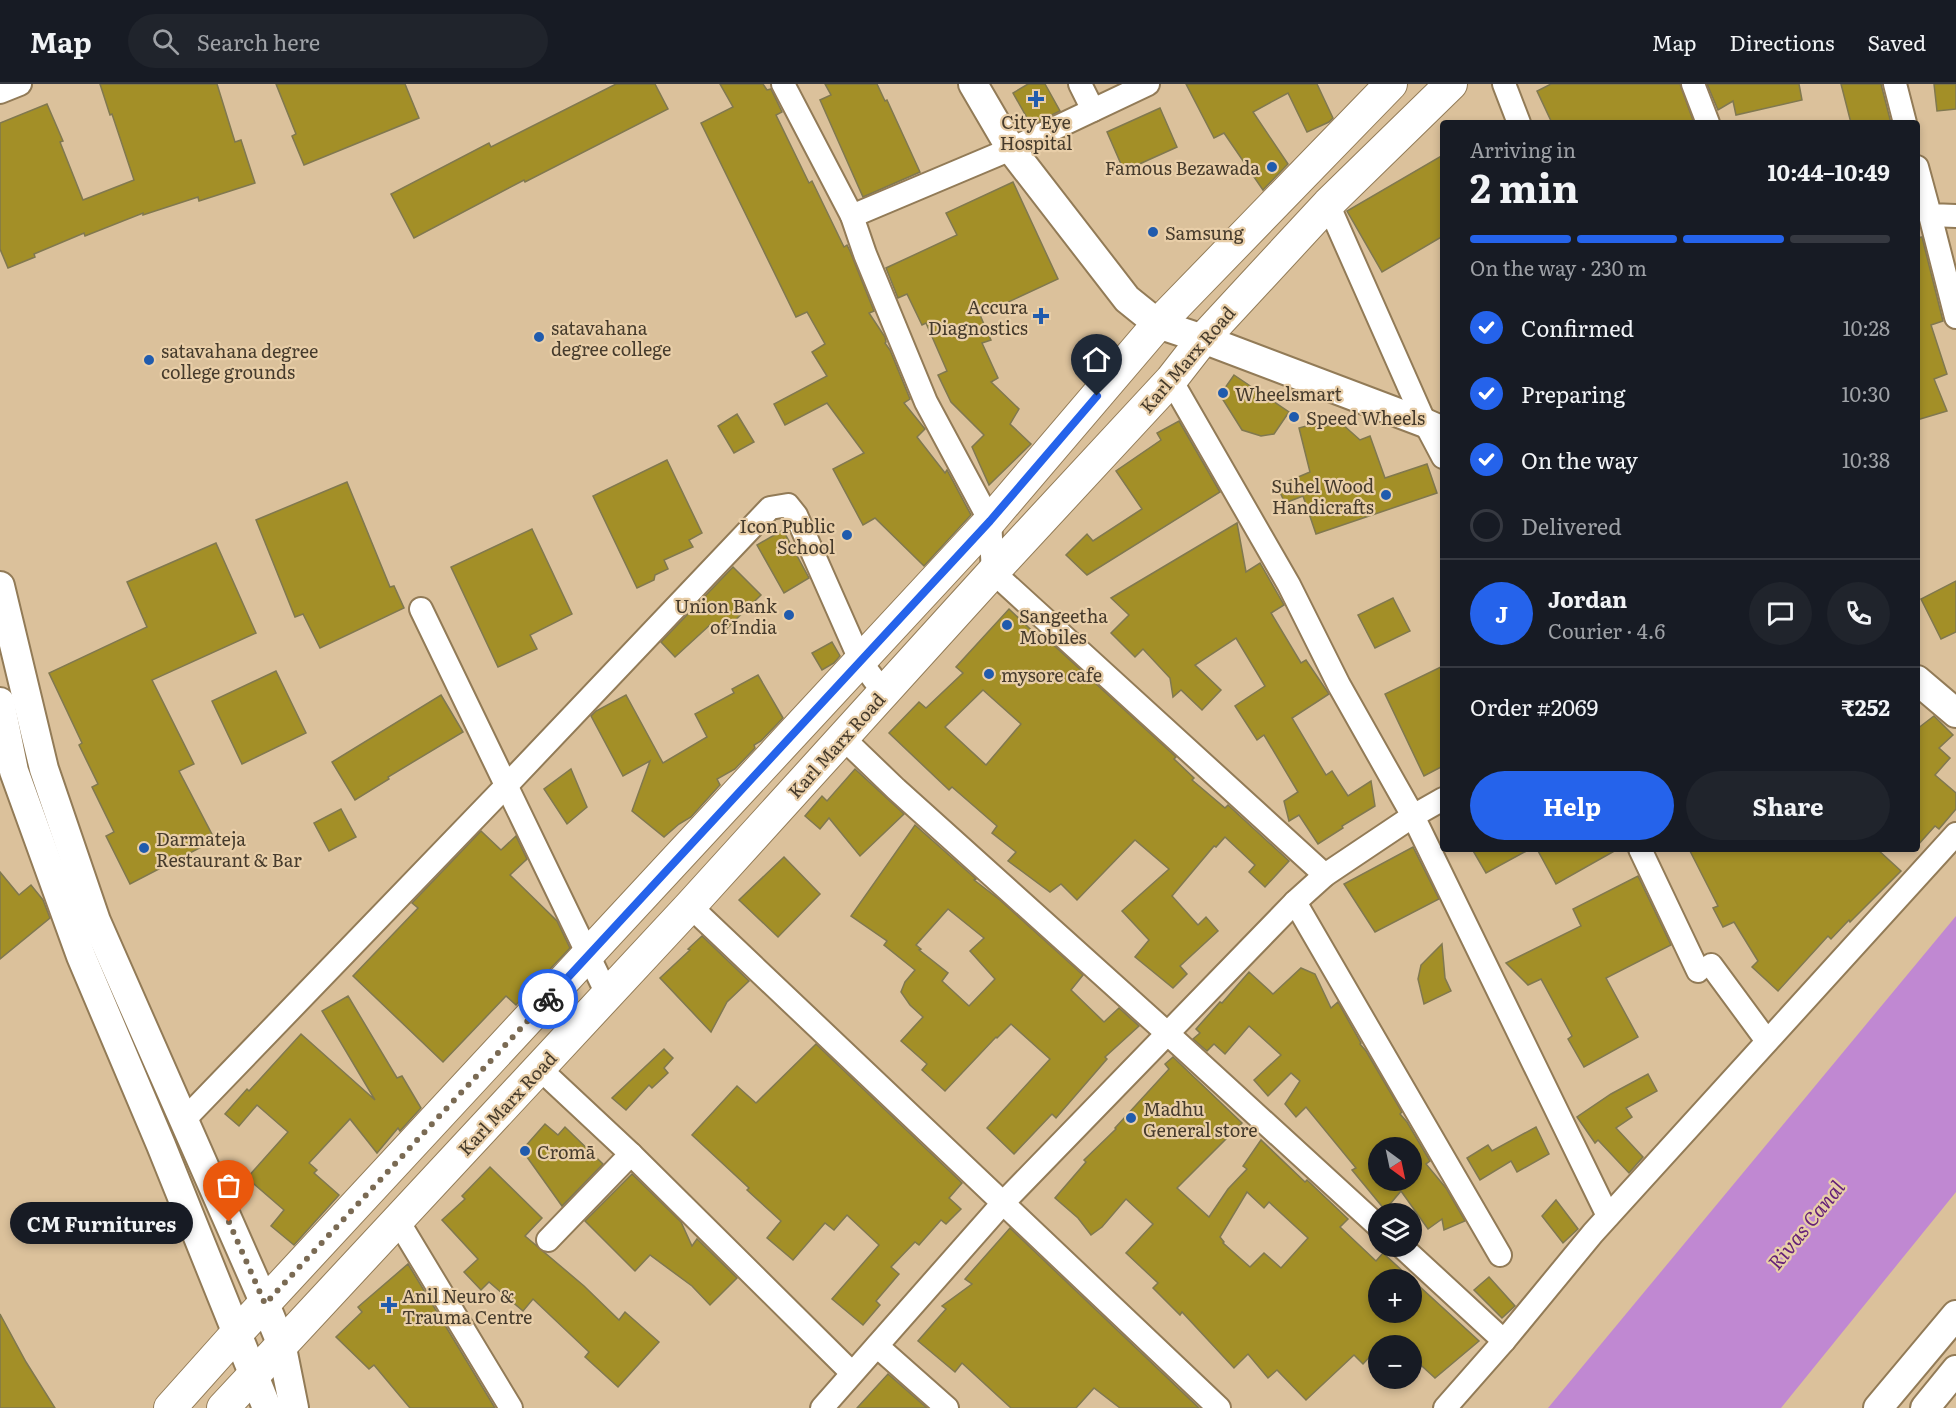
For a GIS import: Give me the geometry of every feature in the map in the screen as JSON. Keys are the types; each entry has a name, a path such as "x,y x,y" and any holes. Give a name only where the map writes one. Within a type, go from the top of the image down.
{"main road":[{"name":"Karl Marx Road","path":"170,1408 990,521 1158,324 1391,84"},
{"name":"Karl Marx Road","path":"222,1408 690,906 1171,380 1203,339 1328,204 1451,84"}],"street":[{"path":"0,92 20,84"},
{"path":"783,84 852,216 865,254 926,402 990,521 993,572 1325,875"},
{"path":"973,84 1011,149 1127,299 1158,324 1434,427"},
{"path":"1080,84 1093,110"},
{"path":"852,216 1011,149 1148,84"},
{"path":"1504,84 1518,120"},
{"path":"1693,84 1707,120"},
{"path":"1895,84 1904,120"},
{"path":"1920,178 1956,317"},
{"path":"1328,204 1434,427 1440,447"},
{"path":"1930,214 1956,216"},
{"path":"1171,380 1289,585 1339,685 1413,816 1608,1216"},
{"path":"183,1121 770,508 788,505 796,515 861,662 884,693"},
{"path":"0,586 40,752 64,831 96,921 281,1343 294,1408"},
{"path":"421,609 607,994"},
{"path":"1920,682 1952,704"},
{"path":"0,702 7,776 161,1145 267,1408"},
{"path":"843,738 896,789 1368,1217"},
{"path":"7,776 40,752"},
{"path":"822,1408 1002,1204 1295,902 1325,875 1413,816 1440,801"},
{"path":"1445,1408 1608,1216 1956,834"},
{"path":"1642,852 1705,968 1767,1041"},
{"path":"1295,902 1500,1255"},
{"path":"690,906 1219,1408"},
{"path":"539,1068 631,1154 852,1374"},
{"path":"548,1240 631,1154"},
{"path":"398,1221 511,1408"},
{"path":"1413,1257 1504,1341"},
{"path":"1878,1408 1956,1315"},
{"path":"877,1346 947,1408"},
{"path":"1928,1406 1956,1370"}],"water":[{"name":"Rivas Canal","path":"1956,916 1956,1192 1781,1408 1548,1408"}],"building":[{"path":"100,84 217,84 235,142 241,140 255,183 199,201 198,197 143,215 143,213 85,236 84,233 34,254 35,257 8,268 0,249 0,123 47,104 63,141 60,142 83,200 134,180"},
{"path":"276,84 405,84 419,118 304,165 292,136 296,134"},
{"path":"616,84 655,84 668,109 525,182 524,180 414,238 391,194 489,143 491,147"},
{"path":"720,84 763,84 767,90 771,89 782,112 776,115 809,183 812,181 844,247 847,245 850,251 874,311 869,313 885,337 885,343 910,399 904,403 925,429 917,437 945,473 947,470 971,515 924,566 875,518 863,525 833,469 864,453 827,403 785,425 774,404 827,376 812,352 825,344 807,312 796,317 701,123 733,107"},
{"path":"825,84 877,84 885,101 887,100 920,172 863,197 820,100 831,95"},
{"path":"1028,84 1045,84 1060,111 1031,125 1013,93"},
{"path":"1186,84 1317,84 1333,118 1307,132 1288,93 1253,112 1288,164 1263,190 1224,133 1214,138"},
{"path":"1551,84 1680,84 1693,120 1551,120 1537,91"},
{"path":"1707,84 1799,84 1802,100 1736,115 1733,101 1718,110"},
{"path":"1841,84 1881,84 1890,120 1850,120"},
{"path":"1934,84 1956,84 1956,109 1937,111"},
{"path":"1160,108 1177,147 1124,171 1107,132"},
{"path":"1440,157 1440,238 1382,272 1347,211"},
{"path":"1013,182 1058,279 980,315 991,340 982,343 998,378 991,382 1019,409 1010,424 1031,444 989,485 972,447 984,435 951,402 938,375 947,371 926,323 922,325 907,294 898,298 886,268 957,235 946,213"},
{"path":"1920,237 1922,237 1943,321 1931,325 1947,374 1934,379 1947,411 1920,419"},
{"path":"1234,375 1289,412 1274,434 1261,436 1242,430 1220,395"},
{"path":"737,414 754,442 734,453 718,426"},
{"path":"1179,421 1220,492 1087,575 1066,555 1087,534 1093,541 1142,509 1116,471 1161,440 1157,433"},
{"path":"1321,422 1326,426 1341,423 1360,440 1370,436 1385,478 1427,464 1437,493 1316,534 1303,496 1285,503 1277,486 1310,472 1299,428"},
{"path":"667,460 702,533 689,540 693,547 664,560 668,569 655,575 654,580 637,588 593,496"},
{"path":"347,482 390,587 394,586 404,608 320,648 303,614 295,617 256,520"},
{"path":"1237,523 1246,572 1260,563 1284,605 1271,613 1301,663 1306,660 1329,694 1292,718 1326,775 1332,771 1348,796 1371,781 1375,806 1318,844 1299,815 1289,821 1284,801 1298,792 1264,735 1257,740 1235,706 1265,686 1236,638 1195,665 1221,690 1202,710 1181,690 1173,697 1170,678 1143,649 1135,657 1111,633 1129,615 1111,598"},
{"path":"532,529 572,614 530,635 537,649 498,667 451,567"},
{"path":"783,530 809,578 784,593 757,545"},
{"path":"216,543 256,633 152,680 194,764 179,771 215,840 130,884 106,836 114,832 92,787 98,784 79,745 82,743 49,673 147,627 127,582"},
{"path":"733,567 761,595 721,634 711,624 675,657 661,642"},
{"path":"1956,581 1956,632 1941,639 1921,599"},
{"path":"1393,598 1410,631 1375,648 1358,615"},
{"path":"1009,609 1044,642 1047,639 1176,757 1174,759 1194,778 1192,780 1225,808 1228,805 1289,861 1265,887 1249,872 1255,865 1225,837 1216,847 1214,846 1172,896 1198,925 1206,917 1218,931 1180,966 1187,974 1173,988 1135,957 1149,940 1122,911 1169,869 1135,840 1077,900 1061,884 1050,892 1008,861 1016,852 992,833 997,826 952,787 949,790 889,733 919,702 926,708 963,673 956,667","holes":["983,690 1021,724 986,765 945,727"]},
{"path":"832,642 840,656 834,663 822,670 812,653"},
{"path":"1440,667 1440,768 1424,776 1385,694"},
{"path":"276,671 306,733 242,764 212,701"},
{"path":"758,675 783,718 761,741 754,745 755,748 735,769 717,779 720,785 691,817 664,837 632,811 650,761 623,776 591,716 626,695 663,763 707,737 695,714 734,693 732,689"},
{"path":"441,695 463,732 388,777 389,779 355,800 332,762"},
{"path":"1934,716 1953,735 1939,748 1950,758 1935,775 1956,793 1956,809 1939,829 1935,826 1920,843 1920,727"},
{"path":"571,769 587,807 567,824 544,789"},
{"path":"855,769 904,814 860,856 829,818 820,829 805,816 822,796 827,801"},
{"path":"341,809 356,837 329,851 314,823"},
{"path":"915,825 1083,975 1071,990 1104,1022 1119,1008 1139,1026 1105,1057 1107,1059 1056,1118 1052,1114 1014,1154 987,1128 1050,1059 1011,1024 945,1091 922,1070 927,1064 901,1041 923,1017 910,1005 901,992 905,982 915,970 884,945 887,941 851,916","holes":["948,909 984,938 970,951 995,979 969,1006 942,981 948,973 916,945"]},
{"path":"481,831 501,850 516,836 527,859 510,875 557,921 570,948 516,1005 506,996 443,1062 353,976 418,908 412,903"},
{"path":"1413,847 1439,899 1375,932 1344,884"},
{"path":"1474,852 1524,852 1486,873"},
{"path":"1539,852 1613,852 1556,884"},
{"path":"1691,852 1880,852 1901,871 1831,939 1828,936 1778,991 1752,967 1758,961 1734,922 1723,927 1713,908 1718,906"},
{"path":"784,857 820,894 778,937 739,900"},
{"path":"0,872 19,895 31,885 43,900 50,918 0,959"},
{"path":"1638,876 1671,945 1606,978 1638,1037 1584,1067 1568,1039 1572,1036 1541,979 1528,985 1506,963 1581,926 1573,909"},
{"path":"702,936 749,981 727,1002 711,1032 660,978"},
{"path":"1442,944 1445,978 1451,991 1424,1004 1418,979 1421,965"},
{"path":"1301,968 1315,974 1331,1008 1338,1002 1360,1044 1402,1112 1400,1114 1416,1137 1368,1137 1368,1189 1352,1170 1356,1168 1306,1107 1296,1117 1285,1104 1300,1081 1291,1073 1268,1096 1254,1080 1281,1055 1249,1026 1225,1054 1214,1044 1207,1051 1193,1039 1200,1033 1196,1029 1249,972 1273,994"},
{"path":"348,996 397,1078 402,1076 421,1108 400,1131 398,1128 377,1153 350,1119 309,1163 317,1170 314,1173 339,1195 294,1245 271,1226 284,1210 247,1178 288,1132 257,1105 239,1126 225,1114 301,1034 375,1100 322,1011"},
{"path":"816,1044 962,1183 949,1198 961,1209 946,1224 941,1220 919,1245 915,1242 891,1267 899,1274 876,1301 880,1305 863,1325 832,1299 879,1245 847,1215 834,1230 825,1223 793,1260 767,1238 781,1221 692,1135 737,1086 756,1103"},
{"path":"664,1049 673,1058 664,1068 668,1073 652,1088 649,1085 626,1110 612,1098"},
{"path":"1173,1057 1242,1123 1177,1188 1209,1217 1228,1189 1247,1169 1243,1166 1261,1140 1348,1219 1340,1227 1368,1253 1368,1257 1376,1261 1380,1257 1387,1257 1400,1269 1368,1269 1368,1323 1422,1323 1422,1289 1479,1341 1435,1378 1422,1366 1422,1335 1368,1335 1368,1359 1363,1364 1354,1355 1306,1400 1277,1370 1268,1378 1248,1354 1234,1368 1182,1312 1180,1315 1153,1288 1158,1283 1126,1253 1153,1224 1126,1199 1102,1227 1091,1235 1078,1218 1055,1198 1086,1162 1084,1160 1116,1129 1169,1069 1165,1064","holes":["1247,1192 1264,1208 1269,1202 1308,1238 1281,1268 1264,1253 1250,1267 1223,1243 1220,1237"]},
{"path":"1648,1074 1657,1091 1626,1108 1632,1117 1616,1128 1643,1157 1629,1173 1598,1140 1595,1143 1577,1117 1611,1094"},
{"path":"545,1124 558,1135 565,1127 603,1164 562,1206 522,1150"},
{"path":"1536,1127 1549,1154 1517,1172 1511,1161 1480,1180 1467,1158 1488,1145 1492,1151"},
{"path":"1422,1147 1430,1161 1426,1164 1446,1188 1465,1221 1444,1230 1442,1219 1428,1229 1422,1221 1422,1203 1410,1203 1401,1191 1422,1191"},
{"path":"490,1167 542,1218 525,1236 584,1286 619,1320 625,1312 659,1342 618,1387 585,1357 589,1352 533,1299 523,1311 489,1282 481,1290 464,1272 478,1259 442,1220 465,1199 462,1196"},
{"path":"632,1174 681,1222 692,1246 697,1239 737,1278 710,1305 692,1286 650,1255 635,1271 585,1221"},
{"path":"1369,1191 1401,1191 1391,1203 1379,1203"},
{"path":"1556,1200 1578,1229 1563,1243 1542,1216"},
{"path":"1010,1228 1199,1408 1120,1408 1094,1388 1076,1408 1011,1408 962,1363 955,1372 918,1341 946,1309 942,1306 972,1284 965,1279"},
{"path":"408,1264 495,1408 410,1408 374,1365 369,1369 336,1337 362,1312 358,1307"},
{"path":"1489,1277 1515,1306 1502,1318 1474,1290"},
{"path":"0,1314 26,1362 55,1408 0,1408"},
{"path":"888,1374 927,1408 857,1408"}],"way so far":[{"path":"229,1222 265,1304 548,999"}],"place":[{"name":"City Eye Hospital","path":"1036,99"},
{"name":"Famous Bezawada","path":"1272,167"},
{"name":"Samsung","path":"1153,232"},
{"name":"Accura Diagnostics","path":"1041,316"},
{"name":"satavahana degree college","path":"539,337"},
{"name":"satavahana degree college grounds","path":"149,360"},
{"name":"Wheelsmart","path":"1223,393"},
{"name":"Speed Wheels","path":"1294,417"},
{"name":"Suhel Wood Handicrafts","path":"1386,495"},
{"name":"Icon Public School","path":"847,535"},
{"name":"Union Bank of India","path":"789,615"},
{"name":"Sangeetha Mobiles","path":"1007,625"},
{"name":"mysore cafe","path":"989,674"},
{"name":"Darmateja Restaurant & Bar","path":"144,848"},
{"name":"Madhu General store","path":"1131,1118"},
{"name":"Cromā","path":"525,1151"},
{"name":"CM Furnitures","path":"229,1222"},
{"name":"Anil Neuro & Trauma Centre","path":"389,1305"}],"route":[{"path":"548,999 990,521 1097,396"}]}
